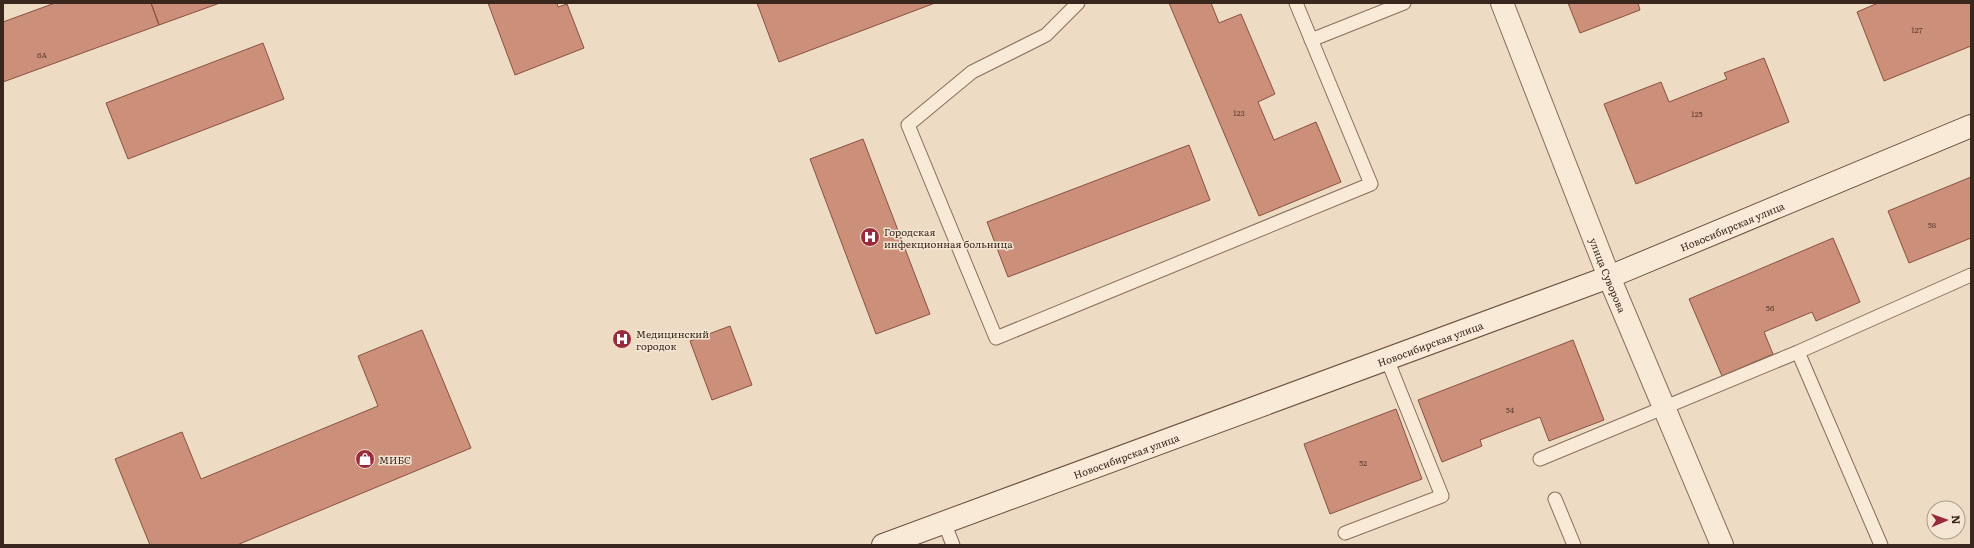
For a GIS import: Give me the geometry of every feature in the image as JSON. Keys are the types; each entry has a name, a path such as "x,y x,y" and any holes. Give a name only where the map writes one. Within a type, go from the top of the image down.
{"main road":[{"name":"улица Суворова","path":"1502,3 1609,277 1722,545"},
{"name":"Новосибирская улица","path":"883,545 1609,277 1971,126"}],"lane":[{"path":"1078,3 1046,35 972,72 908,125 996,338 1371,184 1296,3"},
{"path":"1311,40 1404,3"},
{"path":"1540,459 1798,352 1971,275"},
{"path":"1798,352 1881,545"},
{"path":"1345,534 1442,496 1387,359"},
{"path":"1555,499 1574,545"},
{"path":"944,522 953,545"}],"building":[{"path":"55,3 151,3 159,25 3,82 3,22"},
{"path":"151,3 220,3 159,25"},
{"path":"488,3 557,3 558,7 567,4 584,48 515,75"},
{"path":"757,3 935,3 779,62"},
{"path":"1169,3 1211,3 1219,23 1241,14 1275,94 1258,102 1274,140 1316,122 1341,182 1259,216"},
{"path":"1568,3 1638,3 1640,10 1580,33"},
{"path":"1878,3 1971,3 1971,46 1884,81 1857,12"},
{"path":"263,43 284,99 128,159 106,103"},
{"path":"1764,58 1789,122 1636,184 1604,104 1661,82 1669,102 1727,79 1724,73"},
{"name":"Городская инфекционная больница","path":"863,139 930,314 876,334 810,159"},
{"path":"1189,145 1210,200 1008,277 987,222"},
{"path":"1971,177 1971,238 1909,263 1888,211"},
{"path":"1833,238 1860,302 1816,321 1812,312 1764,332 1773,354 1722,376 1689,299"},
{"path":"730,326 752,385 712,400 690,341"},
{"path":"422,330 471,448 237,545 150,545 115,459 182,432 201,479 378,406 358,356"},
{"path":"1573,340 1604,420 1549,441 1540,417 1480,440 1482,446 1442,462 1418,400"},
{"path":"1396,409 1422,479 1330,514 1304,444"}],"place":[{"name":"Городская инфекционная больница","path":"870,237"},
{"name":"Медицинский городок","path":"622,339"},
{"name":"МИБС","path":"365,459"}]}
